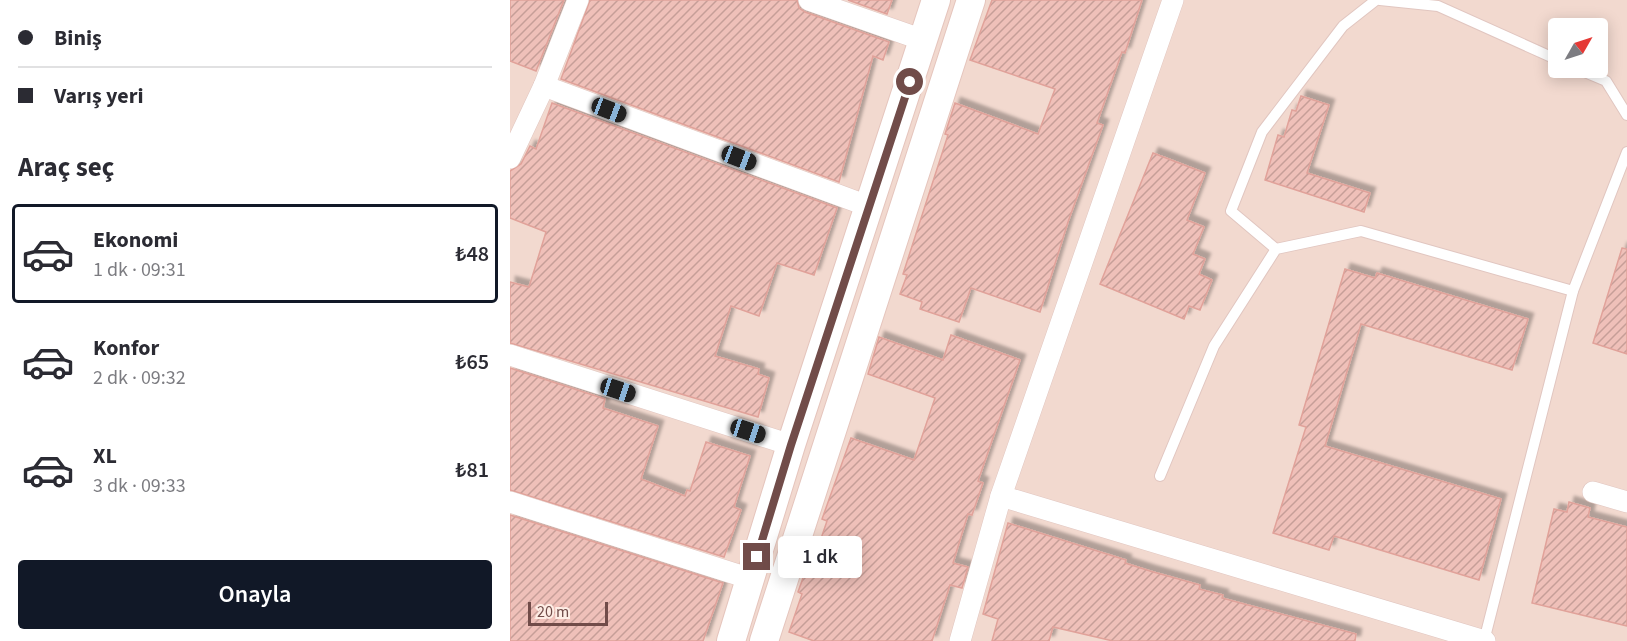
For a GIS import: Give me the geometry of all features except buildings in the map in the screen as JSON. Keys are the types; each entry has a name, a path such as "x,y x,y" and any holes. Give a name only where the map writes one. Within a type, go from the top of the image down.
{"main road":[{"path":"731,641 791,445 936,0"},
{"path":"764,641 971,0"}],"street":[{"path":"510,158 544,86 578,0"},
{"path":"809,0 923,40"},
{"path":"960,641 1001,496 1173,0"},
{"path":"544,86 868,206"},
{"path":"510,355 791,445"},
{"path":"1593,492 1627,502"},
{"path":"1001,496 1448,636 1484,641"},
{"path":"510,502 751,579"}],"lane":[{"path":"1276,249 1231,211 1262,132 1343,26 1378,0 1438,6 1548,56"},
{"path":"1599,78 1606,81 1627,115"},
{"path":"1484,641 1573,291 1627,152"},
{"path":"1160,476 1214,346 1276,249 1361,231 1573,291"}],"shaded area":[{"path":"510,0 1627,0 1627,641 510,641"}],"route":[{"path":"757,557 791,445 910,82"}]}
